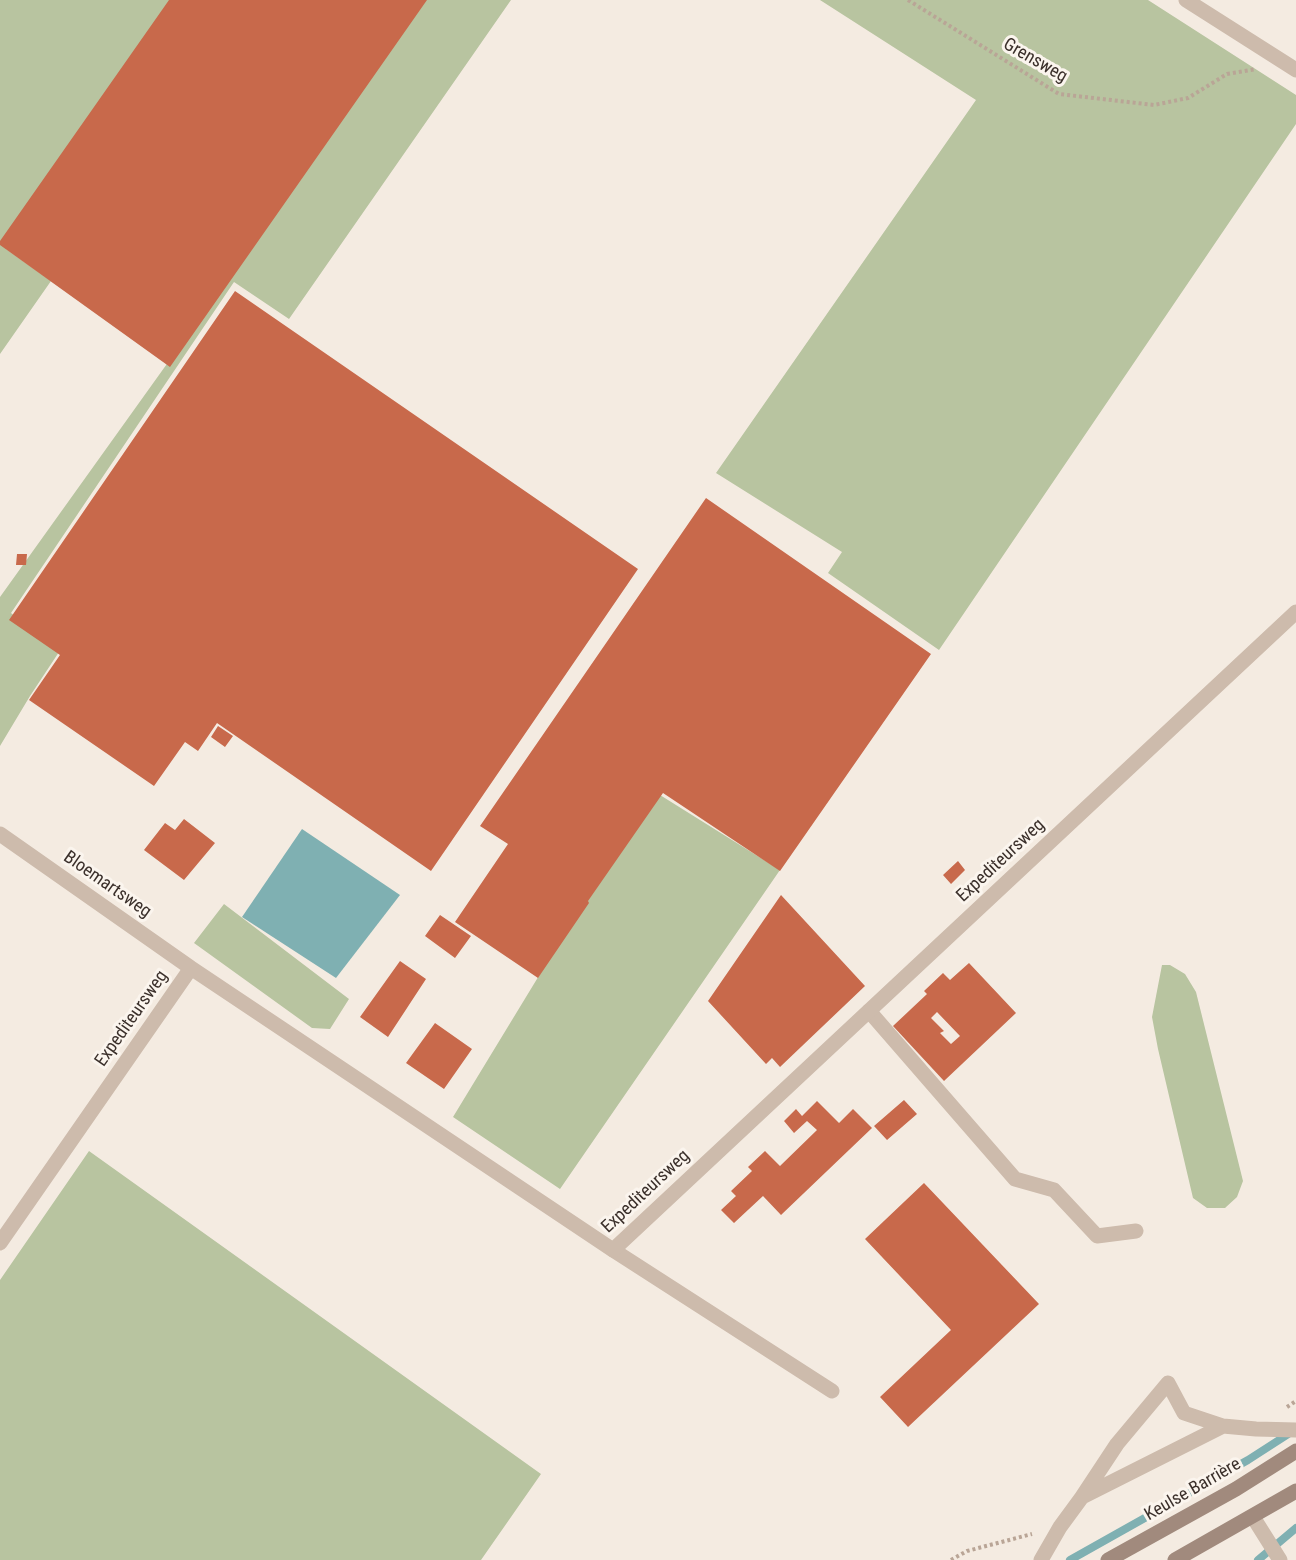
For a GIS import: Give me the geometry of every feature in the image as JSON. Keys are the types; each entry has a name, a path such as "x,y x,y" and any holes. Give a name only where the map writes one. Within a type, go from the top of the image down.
{"main road":[{"name":"Keulse Barrière","path":"1108,1560 1236,1489 1296,1451"},
{"path":"1175,1560 1296,1491"}],"street":[{"path":"1186,0 1296,70"},
{"name":"Expediteursweg","path":"0,1243 191,968 613,1250 1296,612"},
{"name":"Bloemartsweg","path":"0,834 191,968"},
{"path":"869,1011 1015,1179 1053,1190 1097,1236 1136,1232"},
{"path":"613,1250 832,1390"},
{"path":"1041,1560 1060,1527 1117,1444 1168,1383 1184,1413 1223,1426 1256,1430 1296,1430"},
{"path":"1082,1497 1223,1426"},
{"path":"1253,1517 1280,1560"}],"path":[{"name":"Grensweg","path":"908,0 1059,94 1154,105 1188,98 1227,74"}],"green space":[{"path":"0,0 180,0 6,249 51,281 0,354"},
{"path":"421,0 511,0 289,319 234,282 11,613 59,652 0,746 0,597 169,361"},
{"path":"820,0 1148,0 1296,95 1296,124 939,650 828,573 842,552 716,473 976,100"},
{"path":"660,795 780,870 560,1189 453,1117 585,900"},
{"path":"224,904 349,999 330,1029 312,1028 194,943"},
{"path":"1162,965 1170,965 1185,974 1196,992 1243,1181 1237,1197 1225,1208 1207,1208 1193,1198 1152,1017"},
{"path":"89,1151 541,1474 481,1560 0,1560 0,1280"}],"water":[{"path":"302,829 400,895 336,978 242,917"}],"building":[{"path":"169,0 427,0 170,367 0,245 0,241"},
{"path":"235,291 638,569 431,871 217,723 198,751 185,742 154,786 29,700 60,655 9,620"},
{"path":"706,498 931,654 780,871 663,793 538,978 455,922 508,844 480,826"},
{"path":"17,554 27,554 26,565 16,565"},
{"path":"218,726 233,736 225,747 211,737"},
{"path":"184,819 215,843 184,880 144,850 165,823 175,830"},
{"path":"958,861 965,870 951,884 943,875"},
{"path":"781,895 865,986 780,1067 772,1058 766,1064 708,1001"},
{"path":"440,915 471,936 455,958 425,936"},
{"path":"400,961 426,979 388,1037 360,1017"},
{"path":"969,963 1016,1013 944,1081 893,1026 927,994 924,991 943,973 950,980","holes":["937,1012 960,1036 951,1044 940,1033 944,1031 931,1018"]},
{"path":"435,1023 472,1049 444,1089 406,1063"},
{"path":"904,1100 917,1114 887,1140 874,1126"},
{"path":"817,1101 839,1123 853,1109 872,1128 781,1215 763,1196 734,1223 721,1210 736,1196 731,1191 752,1171 748,1167 765,1151 780,1166 817,1130 807,1121 794,1133 784,1121 796,1109 802,1116"},
{"path":"924,1183 1039,1304 908,1427 880,1397 951,1330 865,1239"}],"waterway":[{"path":"1070,1560 1248,1460 1293,1431"},
{"path":"1258,1560 1296,1528"}]}
